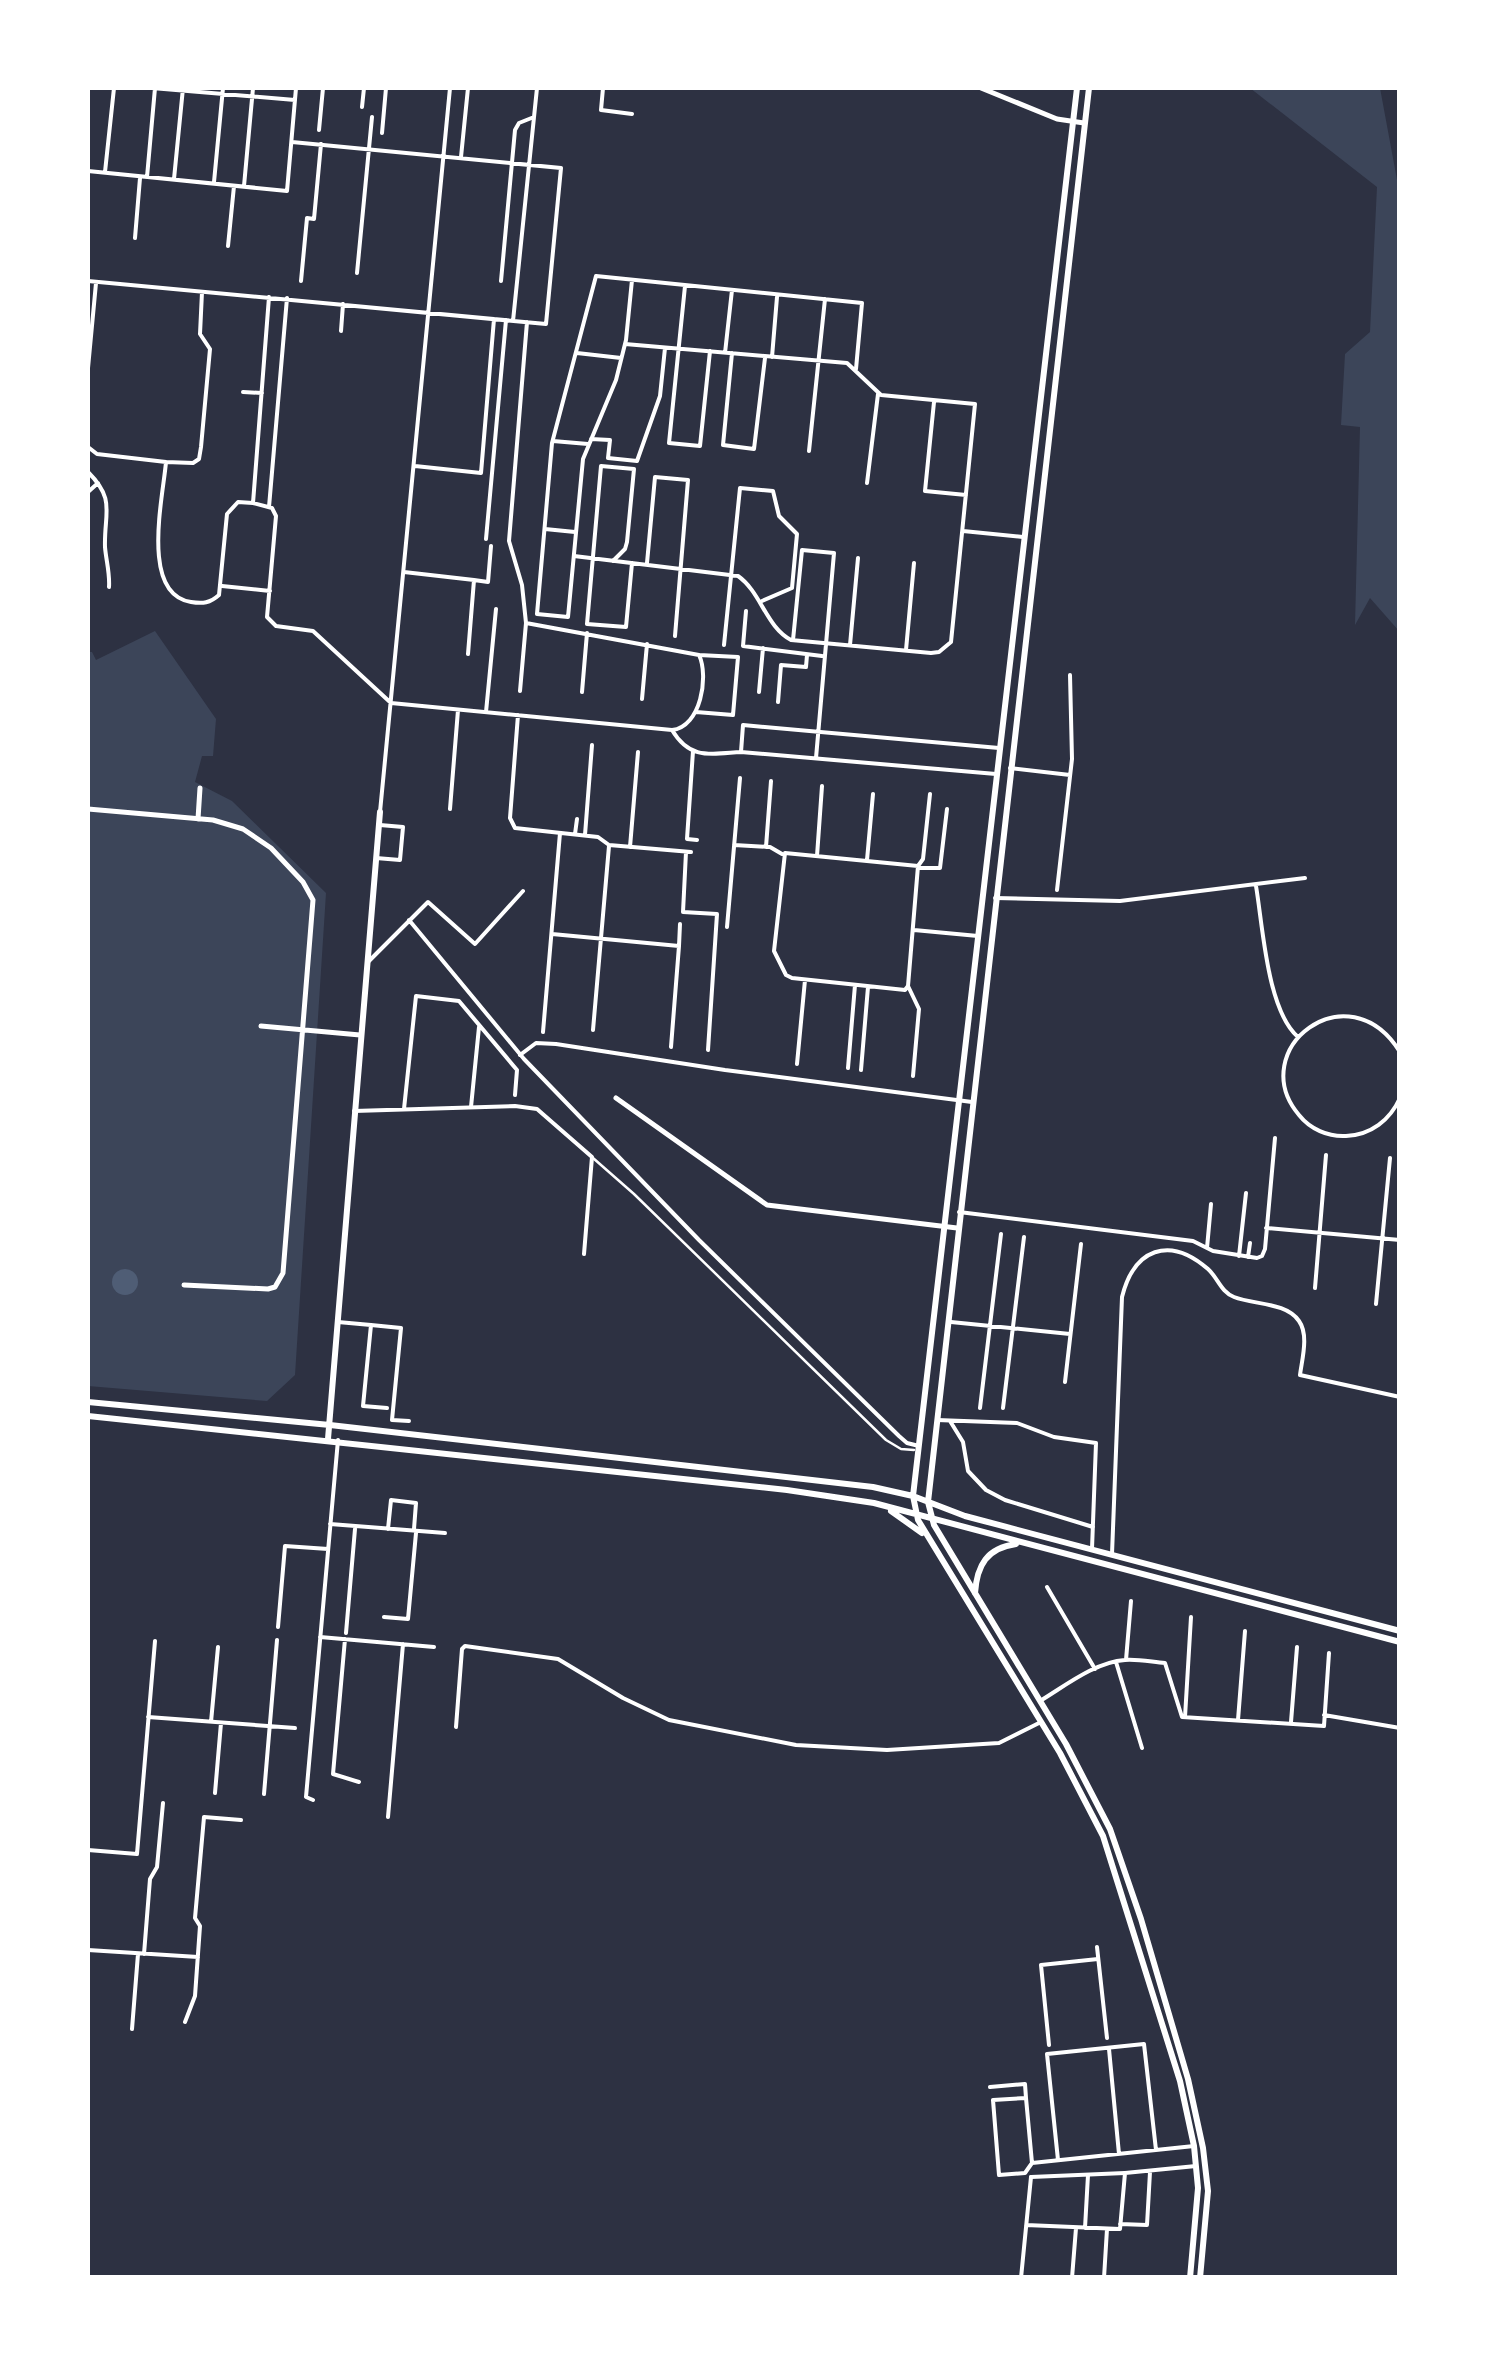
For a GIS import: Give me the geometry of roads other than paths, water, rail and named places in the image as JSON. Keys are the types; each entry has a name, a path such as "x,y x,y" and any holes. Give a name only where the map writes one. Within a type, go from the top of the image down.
{"main road":[{"path":"1076,88 913,1496 916,1514 931,1543 1041,1722 1103,1836 1180,2081 1194,2146 1198,2188 1190,2278"},
{"path":"1089,88 928,1502 931,1518 1050,1716 1110,1829 1188,2078 1203,2148 1208,2191 1200,2278"},
{"path":"1023,537 1036,538"},
{"path":"999,748 1012,749"},
{"path":"996,774 1009,772"},
{"path":"333,1440 330,1425 380,812"},
{"path":"978,936 991,938"},
{"path":"88,1402 797,1476 913,1496 966,1516 1400,1631"},
{"path":"88,1416 788,1490 882,1505 1400,1642"},
{"path":"882,1505 908,1521 931,1543"},
{"path":"976,1594 976,1576 988,1555 997,1549 1024,1544"},
{"path":"1041,1722 1050,1716"}],"street":[{"path":"105,172 114,88"},
{"path":"135,238 154,88 222,90 295,100"},
{"path":"244,186 254,88"},
{"path":"88,171 287,191 296,88"},
{"path":"319,130 323,88"},
{"path":"362,106 364,88"},
{"path":"382,133 386,88"},
{"path":"380,812 450,88"},
{"path":"460,158 468,88"},
{"path":"486,539 537,88"},
{"path":"603,88 600,110 632,114"},
{"path":"981,88 1057,119 1084,123"},
{"path":"174,179 182,89"},
{"path":"214,184 222,90"},
{"path":"501,280 517,116"},
{"path":"357,273 372,117"},
{"path":"515,130 534,117"},
{"path":"88,281 546,324 561,168 292,142"},
{"path":"301,282 307,218 314,219 321,144"},
{"path":"228,246 234,185"},
{"path":"632,280 622,358 612,393 582,459 568,617 537,614 553,441 596,276 862,303 856,369"},
{"path":"88,368 96,282"},
{"path":"684,286 668,443 700,446 710,351"},
{"path":"732,290 723,445 754,449 778,294"},
{"path":"88,447 97,454 166,462 193,463 199,458 210,350 200,334 202,291"},
{"path":"253,503 269,297"},
{"path":"287,298 269,506 276,516 277,529 267,617 270,622 312,630 391,703 672,730 684,729 696,712 702,662 698,654"},
{"path":"809,451 825,299"},
{"path":"340,331 343,304"},
{"path":"415,466 480,473 494,319"},
{"path":"520,691 526,623 522,585 509,541 527,322"},
{"path":"574,556 732,574 745,580 781,634 793,640 939,652 951,642 975,404 878,394 847,363 625,344"},
{"path":"553,441 610,440 608,458 637,461 660,396 665,348"},
{"path":"576,353 622,358"},
{"path":"243,392 262,393"},
{"path":"868,484 878,394"},
{"path":"934,400 925,492 966,495"},
{"path":"166,462 158,564 166,587 185,602 212,602 222,586 227,514 238,502 269,506"},
{"path":"613,560 628,542 634,469 601,466 587,624 626,628 632,563"},
{"path":"88,472 98,483 108,508 105,534 109,587"},
{"path":"647,564 655,477 688,480 675,636"},
{"path":"88,492 98,483"},
{"path":"724,645 740,488 773,491 779,516 797,534 792,588 760,602"},
{"path":"544,529 576,532"},
{"path":"962,530 1023,537"},
{"path":"404,572 488,582 491,546"},
{"path":"793,640 802,550 834,553 816,758"},
{"path":"850,646 858,558"},
{"path":"906,650 914,563"},
{"path":"468,654 474,580"},
{"path":"222,586 270,591"},
{"path":"486,712 496,609"},
{"path":"746,611 744,646 824,656"},
{"path":"526,623 698,654 738,657 733,715 696,712"},
{"path":"582,692 586,633"},
{"path":"642,700 647,644"},
{"path":"759,692 763,648"},
{"path":"778,702 780,665 806,667 807,655"},
{"path":"1057,890 1070,775 1070,675"},
{"path":"450,809 458,710"},
{"path":"518,715 511,823 519,830 575,834 603,838 609,845 688,852 683,912 718,914 708,1050"},
{"path":"741,752 743,725 999,748"},
{"path":"672,730 686,749 693,751 996,774"},
{"path":"585,836 592,744"},
{"path":"693,751 687,839 697,840"},
{"path":"630,847 638,752"},
{"path":"1009,772 1070,775"},
{"path":"727,927 740,778"},
{"path":"766,847 772,781"},
{"path":"816,856 822,786"},
{"path":"198,818 200,788"},
{"path":"867,860 873,794"},
{"path":"913,1076 919,1008 908,986 930,794"},
{"path":"88,809 227,823 271,848 313,900 282,1274 268,1289 184,1285"},
{"path":"734,845 766,847 783,855 940,868 946,809"},
{"path":"575,834 576,819"},
{"path":"376,858 400,860 402,844 403,827 380,825"},
{"path":"544,1032 560,833"},
{"path":"593,1030 609,845"},
{"path":"783,855 774,950 786,975 900,991 908,986"},
{"path":"996,898 1120,901 1305,878"},
{"path":"1256,886 1278,1007 1298,1037"},
{"path":"366,965 428,902 474,944 523,891"},
{"path":"408,920 520,1054 713,1254 899,1436 918,1448"},
{"path":"670,1047 680,924"},
{"path":"914,930 978,936"},
{"path":"552,934 679,946"},
{"path":"796,1064 805,980"},
{"path":"848,1068 855,986"},
{"path":"861,1070 868,987"},
{"path":"404,1109 416,996 459,1000 517,1070 515,1095"},
{"path":"1400,1052 1390,1036 1374,1023 1356,1016 1337,1015 1318,1021 1298,1037 1284,1067 1284,1088 1292,1107 1322,1133 1343,1137 1363,1134 1381,1124 1400,1098"},
{"path":"471,1107 480,1025"},
{"path":"262,1026 360,1034"},
{"path":"520,1054 536,1043 556,1044 972,1102"},
{"path":"616,1098 766,1205 958,1228"},
{"path":"354,1111 537,1109 592,1157 584,1254"},
{"path":"959,1212 1192,1242 1239,1256 1262,1256 1274,1138"},
{"path":"1315,1288 1326,1155"},
{"path":"1376,1304 1390,1158"},
{"path":"1239,1256 1246,1193"},
{"path":"1206,1248 1211,1204"},
{"path":"1266,1228 1400,1240"},
{"path":"980,1408 1001,1234"},
{"path":"1003,1408 1024,1236"},
{"path":"1248,1257 1250,1243"},
{"path":"1065,1382 1080,1244"},
{"path":"1112,1554 1122,1297 1142,1256 1180,1252 1212,1272 1229,1295 1292,1314 1301,1323 1304,1335 1300,1375 1400,1397"},
{"path":"338,1322 400,1328 392,1420 409,1421"},
{"path":"948,1322 1070,1334"},
{"path":"371,1325 362,1406 386,1408"},
{"path":"937,1420 1017,1423 1054,1437 1096,1443 1092,1549"},
{"path":"950,1421 963,1442 968,1471 986,1490 1005,1500 1093,1528"},
{"path":"313,1800 306,1797 330,1524 333,1440"},
{"path":"384,1617 408,1619 416,1503 391,1500 388,1529"},
{"path":"330,1524 444,1534"},
{"path":"356,1526 334,1774 360,1782"},
{"path":"278,1627 285,1546 328,1549"},
{"path":"1047,1587 1094,1669"},
{"path":"1126,1660 1131,1601"},
{"path":"1184,1717 1191,1617"},
{"path":"1238,1720 1245,1631"},
{"path":"320,1636 434,1647"},
{"path":"264,1794 277,1640"},
{"path":"88,1850 137,1854 154,1641"},
{"path":"388,1818 403,1644"},
{"path":"456,1727 465,1646 558,1658 669,1720 796,1745 886,1750 998,1744 1041,1722"},
{"path":"211,1722 218,1647"},
{"path":"1291,1724 1297,1647"},
{"path":"1184,1717 1324,1726 1328,1653"},
{"path":"1116,1662 1142,1748"},
{"path":"1040,1701 1094,1669 1116,1662 1165,1663 1184,1717"},
{"path":"1324,1715 1400,1728"},
{"path":"148,1717 296,1728"},
{"path":"214,1793 221,1723"},
{"path":"132,2029 150,1879 157,1867 164,1803"},
{"path":"184,2022 194,1996 198,1958 200,1926 195,1918 204,1817 241,1820"},
{"path":"1097,1947 1107,2038"},
{"path":"88,1950 198,1958"},
{"path":"1049,2045 1041,1965 1098,1960"},
{"path":"1058,2160 1047,2054 1144,2044 1156,2150"},
{"path":"1109,2048 1118,2154"},
{"path":"990,2086 1025,2084 1032,2163 1026,2173 999,2175 994,2100 1026,2098"},
{"path":"1032,2163 1194,2146"},
{"path":"1022,2278 1031,2177 1196,2166"},
{"path":"1120,2224 1147,2225 1150,2170"},
{"path":"1026,2225 1120,2229 1124,2173"},
{"path":"1085,2228 1088,2175"},
{"path":"1072,2278 1076,2228"},
{"path":"1104,2278 1107,2230"}],"lane":[{"path":"592,1157 886,1440 902,1448 918,1448"}]}
